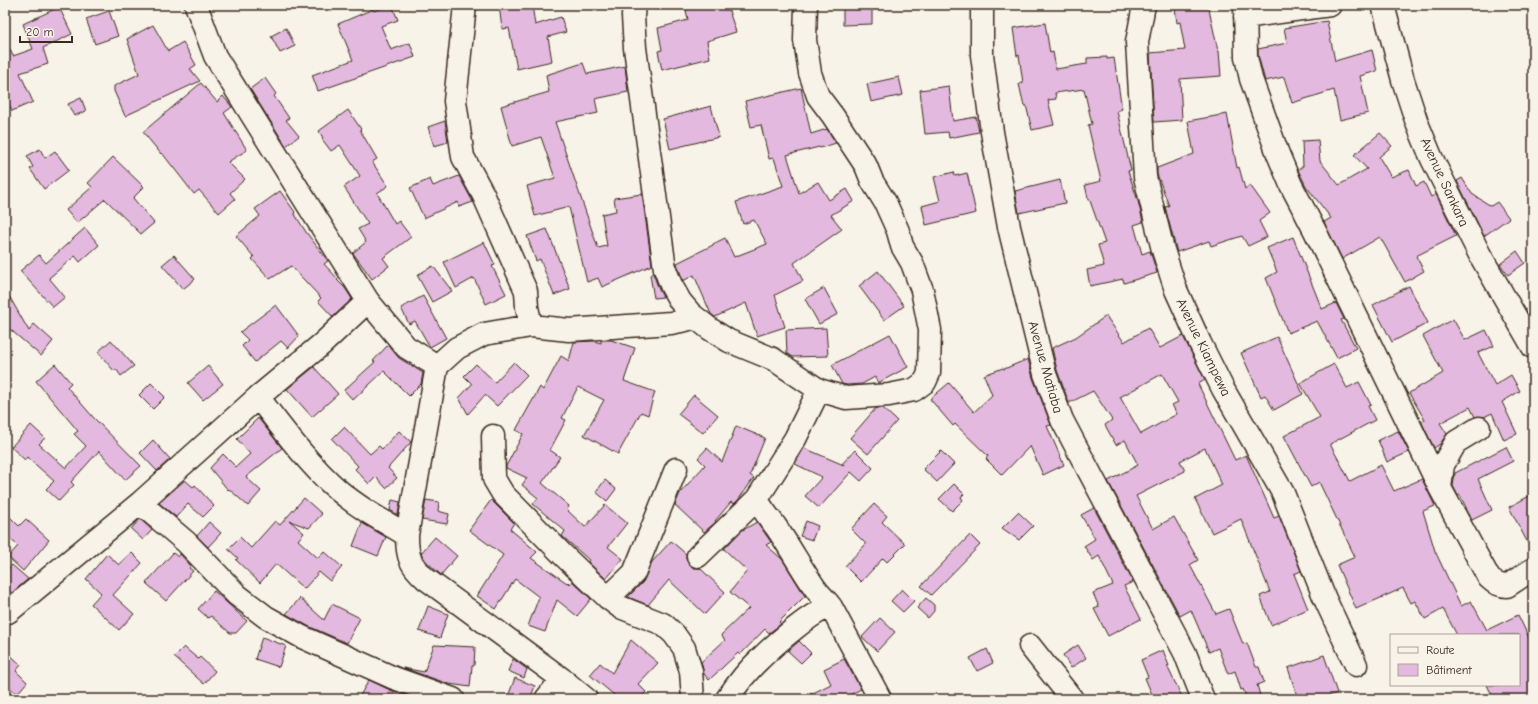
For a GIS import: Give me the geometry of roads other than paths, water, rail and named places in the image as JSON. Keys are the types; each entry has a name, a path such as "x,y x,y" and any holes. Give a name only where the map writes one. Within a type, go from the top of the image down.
{"street":[{"path":"196,5 215,56 368,301 406,347 437,366"},
{"path":"465,5 455,101 463,157 482,194 526,291 527,307 532,326"},
{"path":"634,5 633,16 635,48 665,269 671,285 680,301 691,314 710,329 730,341 773,359 819,390 846,398 889,395 914,390 925,382 930,373 930,330 922,290 912,263 902,246 898,231 885,202 872,181 866,166 818,96 810,74 805,40 806,5"},
{"name":"Avenue Matiaba","path":"982,5 982,55 992,132 1009,226 1045,374 1062,420 1186,653 1201,690 1203,699"},
{"name":"Avenue Kiampewa","path":"1144,5 1138,34 1138,47 1145,177 1163,250 1176,290 1200,343 1213,369 1283,493 1325,599 1356,665"},
{"path":"1330,5 1245,11 1246,57 1251,79 1278,154 1291,185 1315,231 1440,488 1488,578 1502,586 1507,586 1533,569"},
{"name":"Avenue Sankara","path":"1383,5 1403,80 1417,123 1432,158 1480,255 1533,347"},
{"path":"5,612 8,612 140,503 258,397 322,344 368,301"},
{"path":"586,699 562,679 450,597 416,570 409,560 406,535 437,366 456,348 484,334 532,326 569,330 671,324 686,320 691,314"},
{"path":"698,556 757,499 795,439 819,390"},
{"path":"258,397 297,447 337,489 358,505 406,535"},
{"path":"1440,488 1443,465 1456,442 1479,428"},
{"path":"493,436 494,479 503,494 608,598 620,607 663,624 674,634 684,648 691,671 688,697"},
{"path":"608,598 634,574 676,469"},
{"path":"757,499 760,506 769,516 816,590 825,599 830,607 880,699"},
{"path":"140,503 186,542 237,595 266,617 302,637 394,678 453,699"},
{"path":"727,699 742,678 761,657 811,615 830,607"},
{"path":"1030,646 1072,699"},
{"path":"546,699 562,679"}]}
